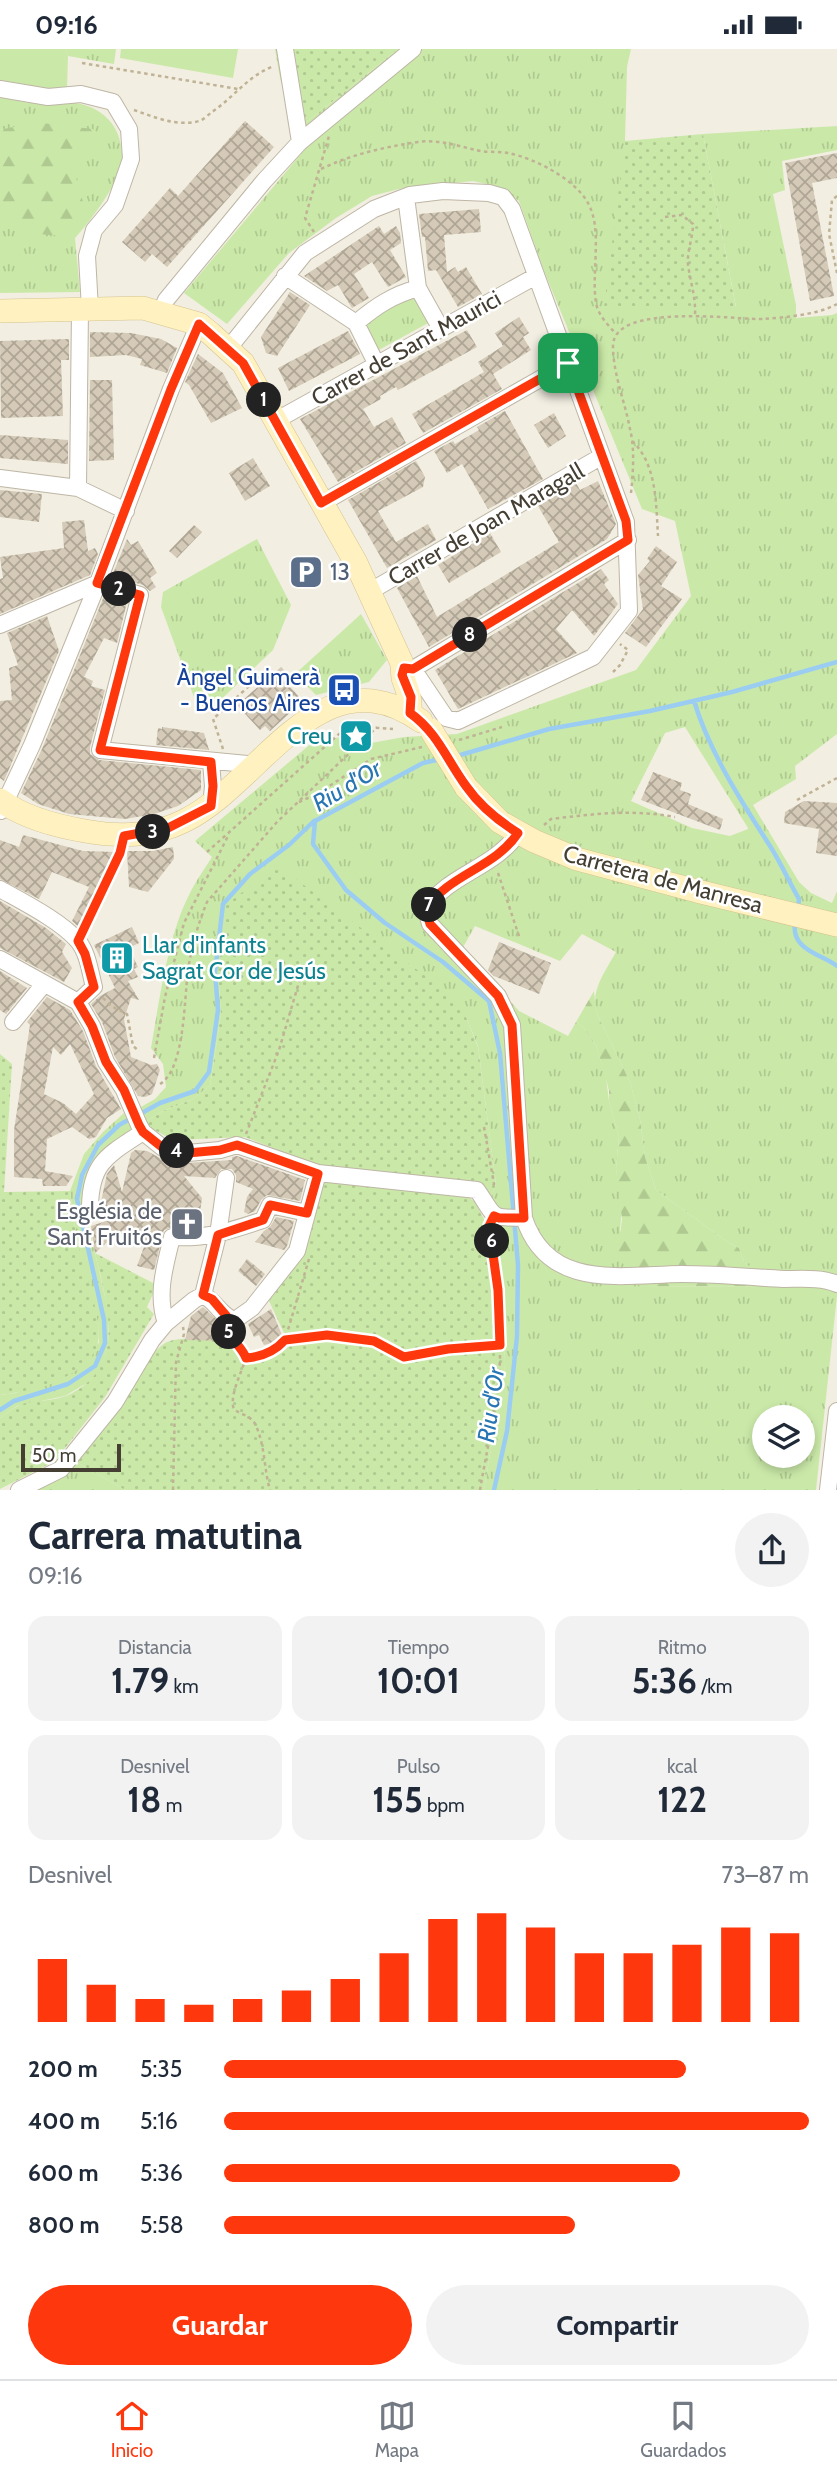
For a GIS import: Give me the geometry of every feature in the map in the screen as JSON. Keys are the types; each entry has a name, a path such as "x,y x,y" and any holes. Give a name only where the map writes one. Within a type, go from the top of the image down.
{"main road":[{"path":"0,311 143,307 199,324 243,363 356,563 406,671 411,697 410,713"},
{"path":"387,703 406,671"},
{"path":"2,806 58,827 124,836 168,828 211,806 302,723 337,704 372,700 387,703 410,713 427,738"},
{"name":"Carretera de Manresa","path":"427,738 493,816 526,837 577,859 826,922"}],"street":[{"path":"160,313 166,300 264,181 300,142 414,49"},
{"path":"286,55 300,142"},
{"path":"0,89 48,97 81,94 113,102 129,129 131,159 115,205 94,230 87,257 78,488"},
{"path":"228,349 305,253 374,209 406,197 443,191 468,191 503,197 512,209 624,513 628,540 629,611 593,657 458,721 446,718 406,671 628,540"},
{"path":"406,197 418,288 441,329"},
{"path":"285,276 356,323 377,365"},
{"name":"Carrer de Sant Maurici","path":"275,421 536,276"},
{"path":"356,323 393,295 418,288"},
{"path":"2,806 32,745 199,324"},
{"path":"321,503 568,363"},
{"name":"Carrer de Joan Maragall","path":"369,592 602,456"},
{"path":"0,478 78,488 126,511"},
{"path":"0,625 97,583 140,595 100,750 257,765"},
{"path":"211,762 211,806"},
{"path":"526,837 512,842 494,859 435,895 426,909 430,924 498,996 512,1025 522,1218 528,1231 547,1255 571,1269 595,1276 684,1274 813,1280 837,1284"},
{"path":"0,889 37,910 78,941 85,954 94,987 78,1002"},
{"path":"0,959 78,1002 92,1026 106,1062 124,1090 136,1119 163,1148 188,1153 220,1150 237,1145 318,1174 477,1190 496,1217 522,1218"},
{"path":"13,1022 44,984"},
{"path":"90,1206 90,1189 97,1169 136,1119"},
{"path":"203,1295 212,1299 229,1319 235,1319 252,1308 297,1251 318,1174"},
{"path":"19,1490 61,1469 114,1402 152,1340 166,1323 203,1295 217,1239 226,1178"},
{"path":"166,1323 161,1309 161,1284 172,1237 217,1239 263,1220 270,1205 307,1213"},
{"path":"828,1490 837,1411"}],"path":[{"path":"117,109 128,108 172,122 200,121 263,70 286,55"},
{"path":"82,63 239,89"},
{"path":"321,243 305,218 328,146 331,116"},
{"path":"837,196 832,200 829,234 837,273"},
{"path":"665,217 682,215 693,224 688,261 694,289 695,315"},
{"path":"624,513 631,502 632,441 615,366 612,344 616,334 623,328 653,318 695,315 762,319 803,314 837,304"},
{"path":"632,441 646,459 650,471 655,491 659,536"},
{"path":"610,636 628,650 613,672"},
{"path":"228,762 213,719 260,676"},
{"path":"207,852 348,726 395,729 410,713"},
{"path":"160,1084 173,1070 179,1047 188,968 200,918 207,902 296,804 377,727"},
{"path":"457,740 502,727"},
{"path":"296,804 317,794 371,759 427,738"},
{"path":"797,800 837,778"},
{"path":"526,837 551,819 651,812 675,817"},
{"path":"154,1058 165,997 184,923 231,831"},
{"path":"78,941 120,853 124,836"},
{"path":"494,859 520,939"},
{"path":"241,1147 279,1050 302,972"},
{"path":"94,987 111,1006 127,1014 133,1046 139,1051"},
{"path":"484,1127 494,1184 485,1200"},
{"path":"480,1490 494,1412 500,1345 498,1290 489,1226 496,1217"},
{"path":"246,1358 261,1356 279,1347 285,1340 310,1259 297,1251"},
{"path":"173,1490 176,1362 184,1334 181,1312"},
{"path":"229,1319 229,1331 233,1340 246,1354 233,1398 233,1407 237,1412 249,1416 258,1429 270,1490"},
{"path":"285,1340 327,1335 374,1341 404,1357 448,1349 500,1345"}],"green space":[{"path":"0,49 65,49 68,56 67,89 42,90 0,82"},
{"path":"65,49 116,49 114,64 68,56"},
{"path":"121,49 238,49 233,78 120,58"},
{"path":"275,49 398,49 295,131"},
{"path":"398,49 631,49 627,67 625,141 736,307 703,134 837,126 837,150 782,161 785,190 773,194 796,305 796,318 837,313 837,734 795,766 796,779 753,805 799,882 811,893 832,903 837,891 837,1296 816,1490 484,1490 505,1365 504,1305 491,1198 496,1184 478,1046 466,1017 218,973 221,1013 210,1086 191,1100 163,1111 145,1122 139,1108 155,1099 166,1087 163,1064 151,1048 175,929 191,890 212,857 195,841 313,742 347,736 371,743 404,737 457,734 636,670 691,596 675,521 642,509 544,271 519,201 499,187 473,181 403,188 372,196 336,218 289,253 227,324 184,293 301,154 295,131","holes":["685,727 748,828 730,836 692,828 631,801 665,733","475,926 560,961 582,934 616,952 597,988 596,1012 630,1082 640,1119 645,1157 656,1190 739,1248 744,1262 768,1283 760,1286 641,1287 620,1230 622,1207 616,1169 619,1137 596,1045 576,1022 568,1036 519,1011 491,980 458,956"]},
{"path":"0,97 32,103 81,104 106,117 117,131 122,150 120,169 103,201 75,238 80,292 0,293"},
{"path":"34,122 93,129 101,138 71,160 85,209 77,222 62,236 27,233 0,215 0,130"},
{"path":"703,134 736,308 604,307 625,141"},
{"path":"415,293 430,322 377,351 363,327 384,307"},
{"path":"257,539 291,605 273,650 209,711 195,700 161,607 163,592"},
{"path":"361,614 387,660 369,682 316,695 295,674"},
{"path":"277,865 448,993 466,1017 478,1047 496,1184 491,1198 323,1168 245,1137 173,1140 147,1126 145,1122 163,1111 191,1100 210,1086 221,1013 218,973 226,905"},
{"path":"594,991 596,1012 630,1082 640,1119 645,1157 656,1190 739,1248 744,1262 769,1282 760,1286 641,1287 629,1275 618,1253 622,1219 616,1169 619,1137 596,1045 576,1022"},
{"path":"0,1054 12,1064 4,1192 70,1191 77,1240 96,1309 99,1336 91,1357 69,1375 41,1387 0,1395"},
{"path":"124,1113 132,1129 102,1153 83,1201 109,1314 108,1344 102,1368 87,1383 65,1396 17,1406 0,1418 0,1395 16,1393 99,1343 98,1324 76,1237 70,1191 84,1154"},
{"path":"332,1180 463,1193 475,1202 485,1221 495,1223 504,1306 505,1365 484,1490 125,1490 75,1461 134,1377 167,1342 191,1339 232,1341 246,1357 257,1356 280,1345 284,1333 269,1301 304,1252 324,1182"},
{"path":"95,1253 157,1285 147,1307 154,1314 105,1397 55,1461 0,1489 0,1418 18,1406 66,1396 86,1384 99,1369 106,1352 108,1314"},
{"path":"75,1461 125,1490 32,1490"}],"building":[{"path":"245,121 274,147 167,267 152,254 145,262 122,242 170,188 178,196"},
{"path":"837,153 837,178 812,183 834,296 810,301 785,163"},
{"path":"479,209 481,232 444,235 447,272 455,267 458,272 466,267 482,294 458,307 436,270 428,271 425,237 422,237 419,214"},
{"path":"379,226 384,234 396,226 400,233 401,243 390,250 406,277 388,287 372,262 354,274 369,298 352,308 338,285 327,291 304,276"},
{"path":"290,292 310,305 277,356 266,353 261,337"},
{"path":"519,317 529,333 523,337 531,350 493,374 502,389 423,433 412,414 484,372 478,362 503,346 495,333"},
{"path":"467,330 477,347 398,390 396,387 363,409 374,427 392,417 406,443 338,482 300,419"},
{"path":"348,331 360,354 289,391 278,368"},
{"path":"90,332 131,333 161,339 177,348 167,373 140,365 142,359 126,355 90,357"},
{"path":"69,339 69,360 61,360 63,416 1,418 0,341"},
{"path":"198,354 223,373 242,408 211,423 185,382"},
{"path":"90,380 112,380 114,460 89,461"},
{"path":"505,411 543,479 488,509 462,464 447,473 434,451 453,441 455,444"},
{"path":"554,413 566,436 548,448 534,425"},
{"path":"0,435 68,440 68,464 0,458"},
{"path":"253,458 270,486 245,501 229,473"},
{"path":"416,461 425,477 423,487 378,511 396,542 428,524 436,540 387,568 348,500"},
{"path":"598,481 616,524 607,539 429,647 397,588 417,576 437,617 559,542 538,506 576,483 580,490"},
{"path":"0,490 42,494 39,522 0,517"},
{"path":"84,520 88,551 95,548 98,554 90,575 0,614 0,579 3,578 0,557 64,548 62,522"},
{"path":"194,525 202,532 177,558 169,551"},
{"path":"490,533 501,552 449,583 438,565"},
{"path":"127,539 131,545 138,541 157,573 150,578 156,587 150,591 143,585 112,576"},
{"path":"656,546 677,562 661,586 682,599 646,647 625,633 643,609 638,575 650,561 647,559"},
{"path":"601,569 609,580 604,584 618,604 594,636 572,610 556,629 577,653 458,709 435,670"},
{"path":"104,596 127,602 117,643 104,638 84,677 93,681 91,686 105,690 90,754 99,760 201,770 201,790 178,806 125,819 69,814 38,804 21,793 42,749"},
{"path":"47,616 59,651 4,781 0,778 0,701 12,700 9,668 18,665 7,633"},
{"path":"281,667 288,675 283,679 301,699 270,731 265,726 260,730 237,705"},
{"path":"158,728 204,733 209,750 156,745"},
{"path":"653,772 682,783 680,790 691,794 688,804 723,819 720,830 641,800"},
{"path":"804,801 837,803 837,856 816,853 819,829 784,823 785,812"},
{"path":"23,835 83,851 116,852 81,929 72,921 89,887 52,872 39,899 0,879 0,840 19,847"},
{"path":"173,847 174,859 148,892 129,887 127,851 153,851"},
{"path":"0,901 46,928 66,944 62,952 72,968 64,982 0,948"},
{"path":"132,927 139,943 129,948 138,967 134,969 138,977 128,981 139,1000 131,998 124,1019 131,1057 151,1065 157,1064 160,1070 152,1094 145,1097 138,1096 115,1057 102,1022 91,1004 115,988 94,945"},
{"path":"499,942 551,963 539,994 494,976 488,970"},
{"path":"0,971 27,988 6,1014 0,1010"},
{"path":"47,997 70,1010 83,1031 96,1066 121,1109 107,1118 96,1137 89,1139 72,1127 47,1139 45,1171 73,1176 66,1186 43,1186 42,1179 14,1177 14,1130 30,1025 27,1022","holes":["70,1044 94,1094 76,1114 63,1103 44,1094 53,1047 61,1055"]},
{"path":"135,1150 186,1163 232,1160 232,1157 237,1156 305,1180 300,1201 267,1195 255,1211 248,1214 244,1212 247,1197 253,1189 236,1182 232,1169 221,1169 215,1178 184,1176 202,1198 198,1226 164,1230 154,1270 137,1266 144,1247 138,1246 140,1241 121,1234 118,1239 113,1237 95,1253 91,1226 109,1220 99,1211 107,1174 114,1165 122,1192 131,1153"},
{"path":"276,1217 294,1221 284,1250 255,1242"},
{"path":"247,1259 265,1274 256,1286 238,1271"},
{"path":"203,1307 226,1328 232,1341 185,1340 191,1316"},
{"path":"271,1309 282,1335 276,1342 264,1345 259,1335 254,1337 248,1324"}],"waterway":[{"name":"Riu d'Or","path":"457,756 549,729 650,711 732,692 837,662"},
{"path":"694,701 717,758 774,852 799,899 798,908"},
{"name":"Riu d'Or","path":"441,759 423,763 315,821 313,844 346,890 385,923 443,962 489,1001 500,1053 518,1265 517,1336 507,1431 494,1490"},
{"path":"140,1114 160,1103 195,1091 209,1072 218,1010 215,972 223,904 250,874 289,845 314,821"},
{"path":"795,923 795,932 802,945 837,966"},
{"path":"0,1410 14,1401 68,1384 95,1366 105,1343 104,1320 77,1199 82,1175 98,1145 119,1125 132,1118"}],"place":[{"name":"13","path":"306,572"},
{"name":"Àngel Guimerà - Buenos Aires","path":"344,690"},
{"name":"Creu","path":"356,736"},
{"name":"Llar d'infants Sagrat Cor de Jesús","path":"117,958"},
{"name":"Església de Sant Fruitós","path":"187,1224"}],"route":[{"path":"199,324 243,363 321,503 568,363 624,513 628,540 413,669 404,668 402,675 411,697 410,713 431,730 466,787 485,809 518,833 494,859 435,895 426,909 430,924 498,996 512,1025 524,1218 494,1216 489,1226 498,1290 500,1345 448,1349 404,1357 374,1341 327,1335 285,1340 279,1347 261,1356 246,1358 246,1354 233,1340 229,1331 229,1319 212,1299 203,1295 218,1235 263,1220 270,1205 307,1213 318,1174 237,1145 220,1150 188,1153 163,1148 143,1132 78,1002 94,987 85,954 78,941 120,853 124,836 168,828 211,806 213,786 211,762 100,750 140,595 97,583 171,389 199,324"}]}
